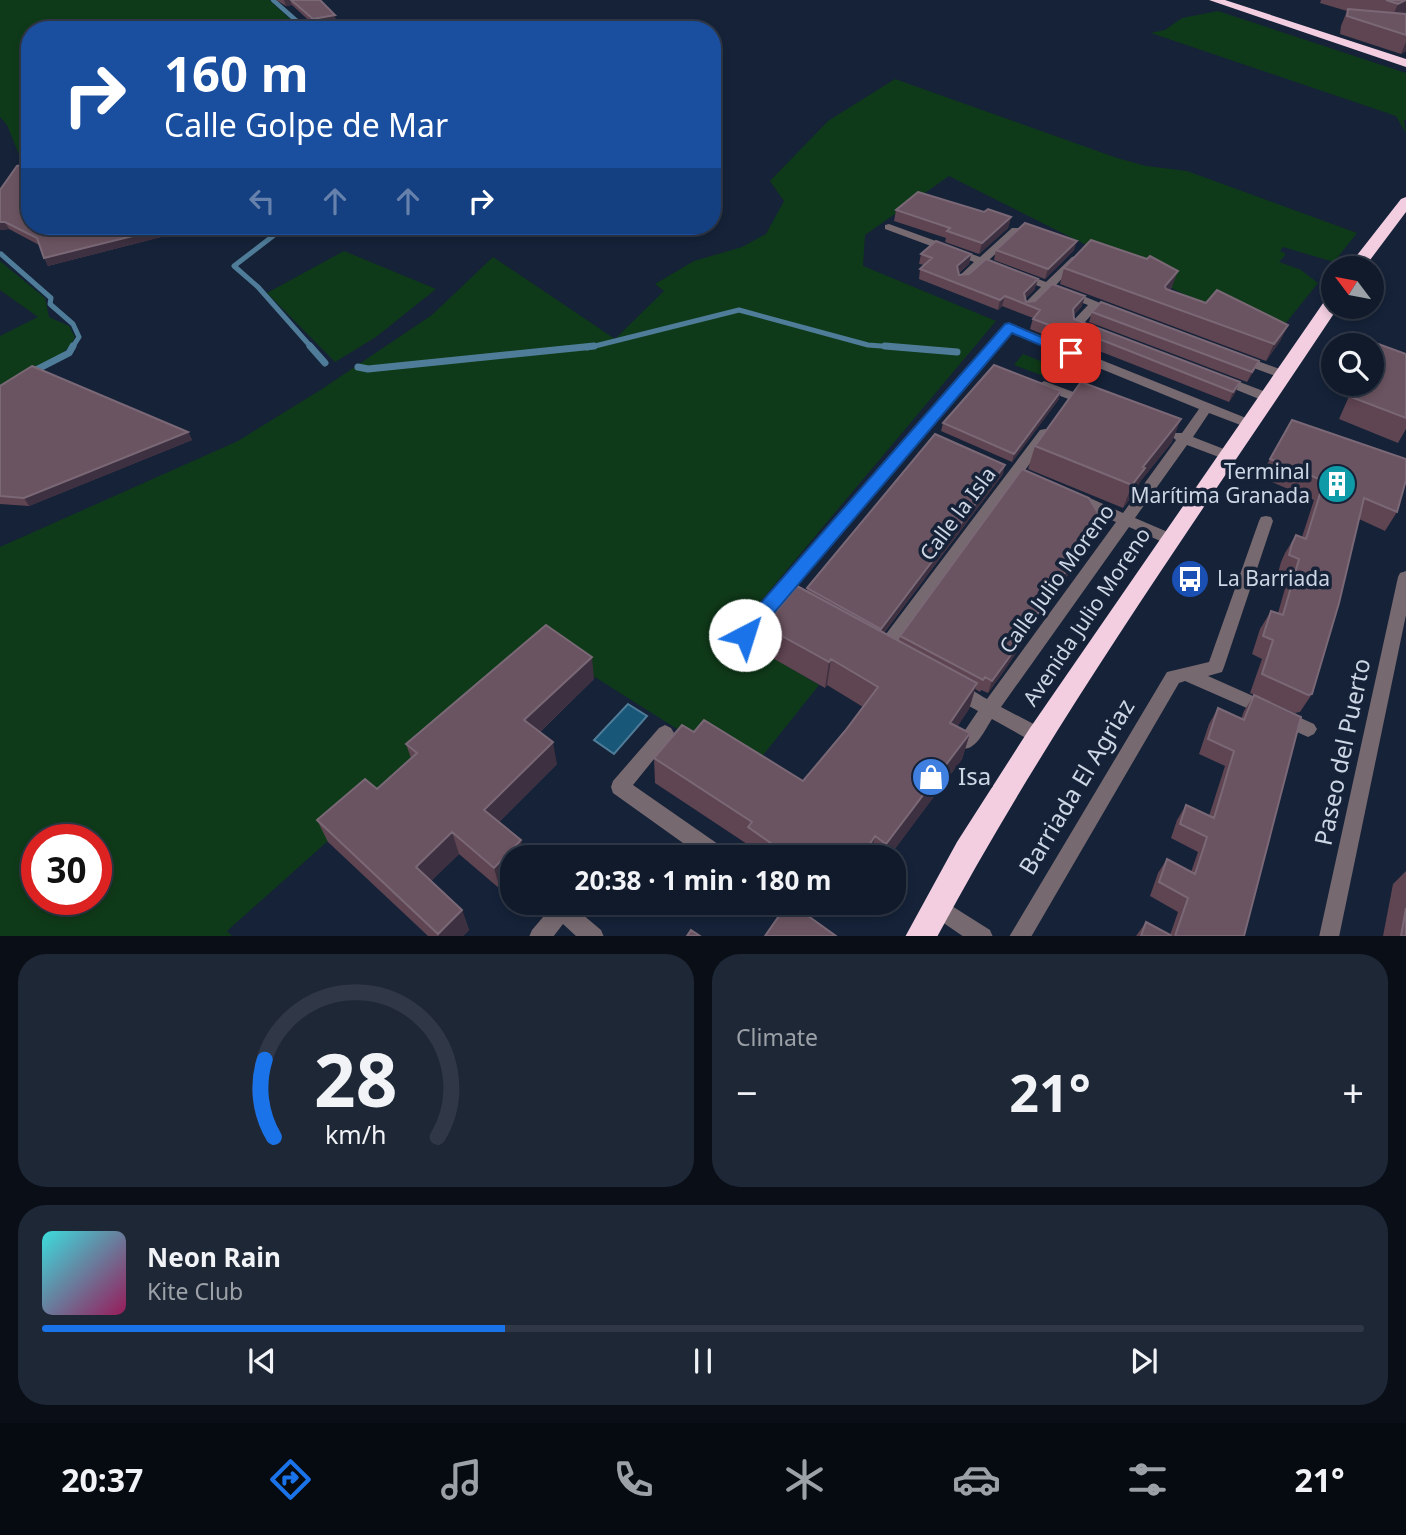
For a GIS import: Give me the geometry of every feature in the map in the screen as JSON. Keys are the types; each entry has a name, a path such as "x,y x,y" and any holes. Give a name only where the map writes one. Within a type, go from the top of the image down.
{"highway":[{"path":"1214,0 1406,63"},
{"path":"1235,0 1248,11"},
{"path":"1364,256 1406,202"},
{"name":"Avenida Julio Moreno","path":"920,936 1038,736 1321,319"}],"street":[{"path":"889,227 1132,318"},
{"path":"961,280 1016,230"},
{"path":"1027,307 1080,254"},
{"path":"1095,304 1076,324 1101,333"},
{"path":"745,635 784,597 927,433 987,363 1009,327 1251,425"},
{"path":"1231,355 1284,375"},
{"path":"1214,377 1269,398"},
{"path":"1030,380 1102,407"},
{"name":"Calle Julio Moreno","path":"966,742 1207,407"},
{"name":"Calle la Isla","path":"883,651 1060,412"},
{"path":"1161,430 1229,456"},
{"path":"1066,494 1172,540"},
{"name":"Barriada El Agriaz","path":"1018,936 1173,677 1216,667 1266,521"},
{"name":"Paseo del Puerto","path":"1329,936 1406,577"},
{"path":"1186,674 1308,729"},
{"path":"942,683 1038,736"},
{"path":"665,733 621,787 703,845"},
{"path":"936,906 983,936"},
{"path":"539,936 562,910 594,936"}],"green space":[{"path":"0,0 269,0 292,21 21,21 21,160 7,125 0,117"},
{"path":"1218,11 1406,73 1406,133 1396,116 1151,33 1165,30 1182,18"},
{"path":"895,79 1117,158 1146,166 1187,171 1357,233 1339,256 1321,256 1321,258 1283,247 1280,251 1286,254 1279,262 1301,270 1318,283 1273,339 949,176 865,235 863,266 996,321 733,634 819,685 748,774 546,646 227,931 232,936 0,936 0,547 238,441 322,389 432,315 493,257 615,339 664,291 655,284 694,261 742,247 766,234 784,201 770,181 828,121"},
{"path":"344,251 436,289 376,337 335,362 267,293"},
{"path":"0,261 45,298 49,317 69,326 75,337 63,353 53,360 0,388 0,336 38,317 0,290"},
{"path":"1023,354 1065,371 1057,381 1014,365"}],"water":[{"path":"628,704 647,716 614,754 594,740"}],"building":[{"path":"291,0 320,0 335,15 313,19"},
{"path":"1386,0 1406,0 1398,4"},
{"path":"1348,9 1406,14 1406,35 1347,16"},
{"path":"21,165 21,230 0,222 0,190 17,166"},
{"path":"918,192 984,212 988,209 1011,217 982,243 947,231 950,228 896,210"},
{"path":"1025,223 1077,241 1048,269 996,250"},
{"path":"31,235 137,235 44,258 37,238"},
{"path":"1091,240 1147,259 1150,256 1178,271 1165,286 1166,289 1206,303 1217,290 1288,325 1274,344 1064,268"},
{"path":"936,241 971,254 957,266 959,275 969,274 986,259 1038,279 1024,293 1026,302 1035,301 1052,284 1085,296 1073,309 1074,319 1240,382 1233,392 1064,325 1060,329 1033,319 1040,310 1005,296 1000,300 920,269 932,258 921,254"},
{"path":"1101,302 1259,361 1252,372 1092,312"},
{"path":"1384,346 1406,354 1406,418 1351,397 1384,396"},
{"path":"994,365 1061,391 1014,454 943,423"},
{"path":"32,366 188,432 24,498 0,496 0,386"},
{"path":"1081,382 1181,419 1132,485 1035,446"},
{"path":"1292,420 1406,459 1406,480 1397,512 1364,498 1339,603 1312,694 1308,695 1262,674 1273,640 1263,636 1271,611 1283,615 1299,559 1289,555 1292,544 1296,535 1306,539 1324,481 1270,459"},
{"path":"935,434 1005,465 881,629 807,588"},
{"path":"1022,469 1089,498 1101,518 992,681 985,677 983,680 900,636"},
{"path":"797,586 977,683 950,723 970,733 886,844 875,836 869,845 774,845 748,827 752,822 654,758 682,725 694,732 704,720 803,781 845,731 878,687 831,659 829,662 764,626"},
{"path":"546,625 592,657 524,720 553,742 484,810 521,840 516,845 500,845 500,862 494,868 452,832 416,867 462,910 438,934 317,820 365,779 377,789 417,753 406,744"},
{"path":"1254,695 1301,717 1244,936 1175,936 1188,898 1159,882 1167,859 1195,874 1207,837 1180,824 1186,805 1214,818 1234,751 1208,739 1218,708 1244,720"},
{"path":"1406,908 1406,936 1401,936"},
{"path":"780,915 807,915 836,936 765,936"},
{"path":"1146,922 1172,936 1141,936"},
{"path":"691,930 700,936 687,936"}],"waterway":[{"path":"273,0 297,21"},
{"path":"274,235 234,266 258,287 312,348"},
{"path":"1,254 51,298 50,304 73,324 79,337 72,348"},
{"path":"587,348 739,310 868,345 908,348"},
{"path":"32,372 69,353 73,346"},
{"path":"310,346 325,363"},
{"path":"358,367 368,369 594,346"},
{"path":"885,346 957,352"}],"place":[{"name":"Terminal Marítima Granada","path":"1337,484"},
{"name":"La Barriada","path":"1190,579"},
{"name":"Isa","path":"931,777"}],"route":[{"path":"745,635 1009,327 1071,353"}]}
